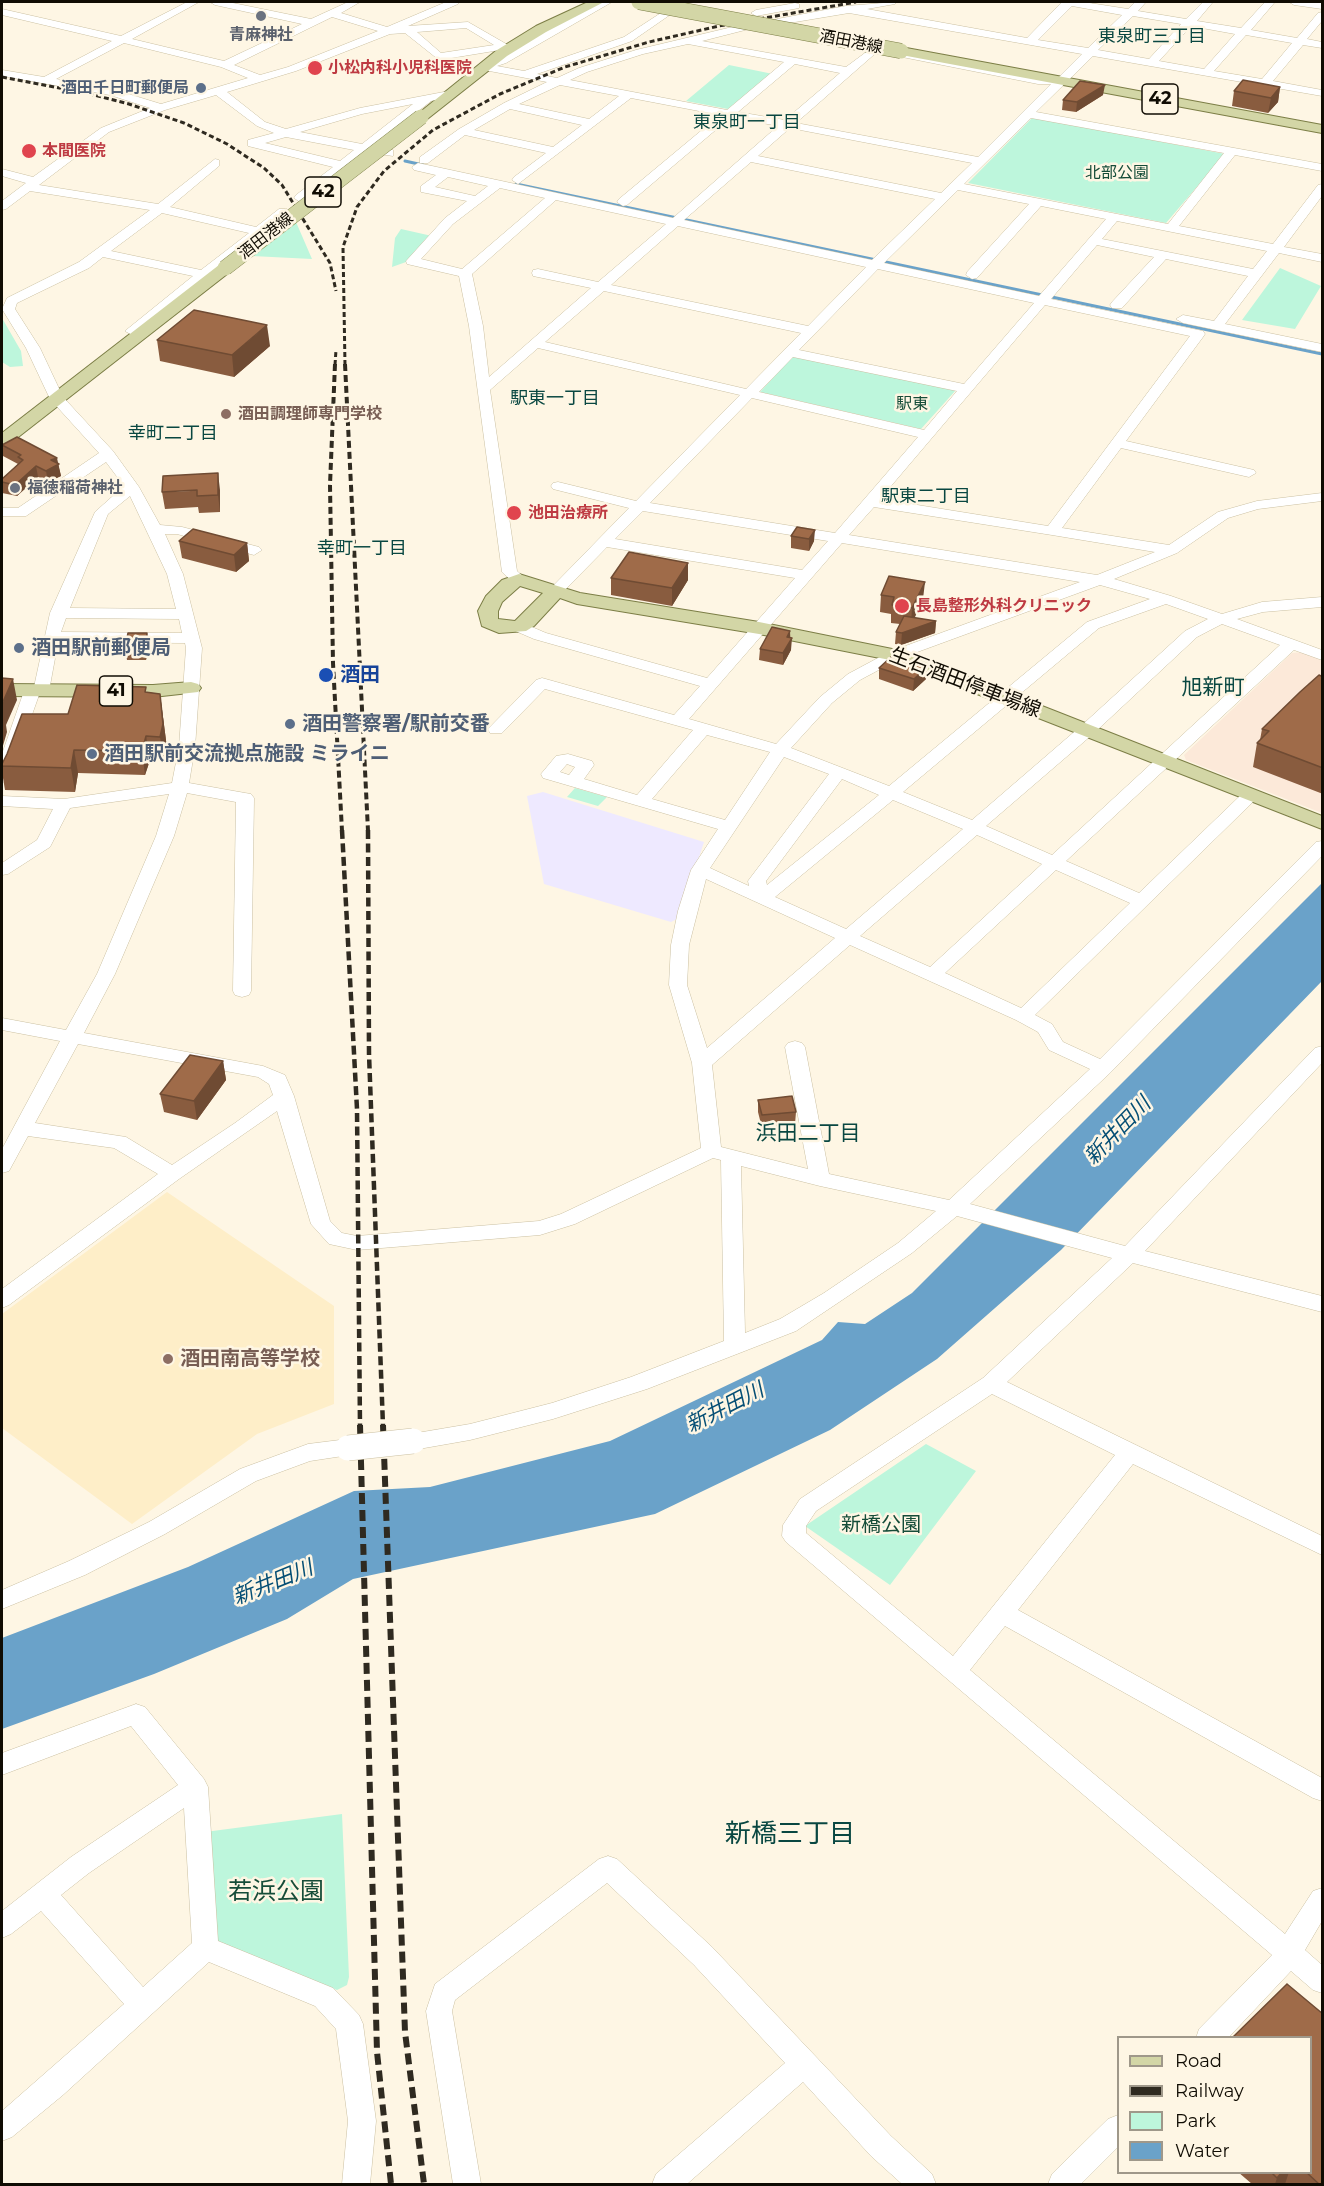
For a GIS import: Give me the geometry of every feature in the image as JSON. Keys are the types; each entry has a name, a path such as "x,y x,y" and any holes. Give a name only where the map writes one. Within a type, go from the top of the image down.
{"main road":[{"name":"酒田港線","path":"2,440 421,117 449,94 468,65 597,2"},
{"name":"酒田港線","path":"639,2 1323,129"},
{"name":"生石酒田停車場線","path":"519,580 577,598 759,628 895,655 1323,823"},
{"path":"519,580 509,584 493,600 488,611 489,622 499,627 519,627 527,622 556,591"},
{"name":"41","path":"2,690 158,691 191,688"}],"street":[{"path":"48,80 194,2"},
{"path":"215,2 314,23"},
{"path":"225,65 355,2"},
{"path":"2,206 105,130 161,108 260,79 388,31 454,2"},
{"path":"468,65 584,2"},
{"path":"468,65 502,61 571,20 607,2"},
{"path":"626,2 673,5 741,16 716,19 673,5 661,2"},
{"path":"782,24 777,22 891,2"},
{"path":"1030,41 1069,2 1323,45"},
{"path":"556,591 879,261 1141,2"},
{"path":"1151,63 1208,2"},
{"path":"1206,72 1270,2"},
{"path":"1294,2 1323,6"},
{"path":"756,13 808,3"},
{"path":"526,74 628,39 673,5"},
{"path":"846,9 1323,93"},
{"path":"2,12 225,65 260,79"},
{"path":"333,14 388,31 468,25 501,46"},
{"path":"1265,83 1323,15"},
{"path":"762,29 782,24"},
{"name":"酒田港線","path":"782,24 1002,64 1062,81"},
{"name":"酒田港線","path":"686,41 749,26 1038,81 1062,81"},
{"path":"408,30 439,57 468,65 526,74 981,161"},
{"path":"421,164 463,131 508,105 561,81 621,58 686,41 848,71"},
{"path":"468,65 485,58 501,46"},
{"path":"483,389 873,50"},
{"path":"623,202 730,113 774,71 792,61"},
{"path":"2,73 112,93 161,108"},
{"path":"218,91 261,124 285,133 389,153"},
{"path":"341,165 252,144 360,111 431,95 449,94"},
{"path":"518,180 629,94"},
{"path":"300,198 431,95"},
{"path":"508,105 591,123"},
{"path":"1029,114 1323,167"},
{"path":"463,131 555,151"},
{"path":"1171,228 1232,151"},
{"path":"408,157 446,173 518,180 623,202 680,219"},
{"path":"749,158 945,197"},
{"path":"2,1166 69,1038 106,974 165,836 180,787 187,747 194,648 175,574 155,529 132,487 108,454 57,399 33,348 8,309 12,301 84,264 157,208 189,187 215,163"},
{"path":"421,164 554,196 680,219 1046,296 1117,306 1323,348"},
{"path":"2,172 33,184 157,208 258,231"},
{"path":"446,173 425,189 478,200"},
{"path":"465,273 412,261 449,221 498,184"},
{"path":"956,186 1323,258"},
{"path":"1217,327 1323,188"},
{"path":"465,273 554,196"},
{"path":"972,275 1038,202"},
{"path":"142,333 132,331 283,212"},
{"path":"678,721 928,435 1114,217"},
{"path":"1094,241 1257,274"},
{"path":"100,252 205,275"},
{"path":"1117,306 1163,255"},
{"path":"879,261 972,275 1198,334 1052,531"},
{"path":"465,273 477,326 483,389 510,572 519,580"},
{"path":"538,273 811,331"},
{"path":"536,344 928,435"},
{"path":"789,352 967,389"},
{"path":"1118,443 1249,473"},
{"path":"2,512 21,513 108,454"},
{"path":"558,486 640,506 1098,580 1166,599 1323,655"},
{"path":"2,777 36,691 58,613 102,512 132,487"},
{"path":"735,1347 721,1154 702,1063 678,985 680,945 693,887 700,870 780,750 826,700 854,677 895,655 1098,580 1172,550 1223,515 1257,505 1323,497"},
{"path":"870,502 1172,550"},
{"path":"155,529 177,530 254,550"},
{"path":"604,543 806,575"},
{"path":"762,898 1093,624 1166,599"},
{"path":"702,1063 1087,730 1191,634 1221,619 1262,607 1323,602"},
{"path":"58,613 185,614"},
{"path":"519,627 540,636 710,684"},
{"path":"51,637 191,638"},
{"path":"932,975 1291,644"},
{"path":"496,729 542,682 780,750 974,827 1141,901"},
{"path":"640,801 704,728"},
{"path":"762,898 757,881 839,772"},
{"path":"577,782 729,827"},
{"path":"2,801 64,804 180,787 245,798 242,991"},
{"path":"1023,1016 1250,796"},
{"path":"2,870 44,843 64,804"},
{"path":"2,1600 87,1563 269,1466 308,1453 470,1432 553,1411 639,1383 788,1325 963,1210 1323,846"},
{"path":"700,870 1023,1016 1045,1028 1056,1046 1103,1068"},
{"path":"2,1024 263,1072 278,1080 321,1224 336,1239 357,1243 540,1228 568,1219 721,1154 820,1179 963,1210 1078,1242 1323,1304"},
{"path":"795,1047 820,1179"},
{"path":"1323,1052 1130,1254 991,1384 808,1505 795,1525 794,1536 1323,1981"},
{"path":"2,1300 172,1174 242,1128 284,1096"},
{"path":"22,1128 119,1142 172,1174"},
{"path":"991,1384 1323,1546"},
{"path":"955,1672 1129,1453"},
{"path":"1002,1613 1323,1790"},
{"path":"2,1764 136,1714 195,1788 205,1948"},
{"path":"2,1926 80,1865 195,1788"},
{"path":"467,2184 440,2011 444,1993 608,1868 703,1956 881,2146 922,2184"},
{"path":"44,1894 142,2005"},
{"path":"1210,2036 1279,1967 1323,1899"},
{"path":"2,2128 205,1948"},
{"path":"205,1948 324,1997 349,2024 362,2121 356,2184"},
{"path":"666,2184 805,2063"},
{"path":"1062,2184 1117,2130"}],"shaded area":[{"path":"1303,652 1322,660 1322,813 1186,760 1184,755 1292,653"},
{"path":"543,792 704,842 679,918 671,922 544,884 527,796"},
{"name":"酒田南高等学校","path":"167,1192 334,1306 334,1404 257,1434 132,1524 2,1428 2,1314"}],"green space":[{"path":"729,65 773,74 728,109 686,101"},
{"name":"北部公園","path":"1033,117 1225,154 1166,223 968,183"},
{"path":"296,222 312,259 252,256"},
{"path":"401,229 432,236 406,262 392,267 395,238"},
{"path":"1280,268 1321,286 1295,329 1242,320"},
{"path":"2,318 21,351 23,366 10,367 2,362"},
{"name":"駅東","path":"793,356 956,390 921,429 760,392"},
{"path":"575,788 607,797 598,806 567,797"},
{"name":"新橋公園","path":"926,1444 976,1471 890,1585 805,1526"},
{"name":"若浜公園","path":"342,1814 349,1977 347,1985 337,1990 210,1938 205,1832"}],"water":[{"name":"新井田川","path":"1322,883 1322,981 1061,1250 937,1359 830,1430 655,1514 353,1579 287,1619 154,1674 2,1729 2,1638 188,1567 354,1491 430,1487 610,1441 822,1340 838,1322 865,1324 912,1293"}],"building":[{"path":"1243,80 1280,87 1271,98 1234,91"},
{"path":"1080,81 1105,85 1077,102 1063,100"},
{"path":"194,310 267,325 232,355 157,340"},
{"path":"17,437 57,458 51,460 59,464 46,471 36,466 15,485 2,482 2,479 23,460 18,457 21,455 2,445"},
{"path":"218,473 218,495 197,496 197,490 162,492 163,476"},
{"path":"797,527 815,530 809,539 791,536"},
{"path":"193,529 247,543 234,555 179,541"},
{"path":"629,552 688,563 672,588 611,578"},
{"path":"889,576 925,582 912,608 892,605 894,597 881,595"},
{"path":"904,616 936,621 902,633 896,632"},
{"path":"772,627 790,631 787,637 792,638 783,653 760,649"},
{"path":"128,633 147,633 145,648 125,648"},
{"path":"892,656 927,667 914,679 879,668"},
{"path":"1319,675 1323,677 1323,768 1257,743 1269,731 1262,729"},
{"path":"2,678 13,679 2,704"},
{"path":"77,685 146,687 145,692 160,694 163,724 160,737 146,736 142,751 74,750 71,768 2,766 22,714 68,714"},
{"path":"190,1055 223,1061 194,1101 160,1094"},
{"path":"792,1096 796,1112 762,1115 758,1100"},
{"path":"1287,1984 1323,2014 1323,2184 1319,2184 1308,2174 1312,2174 1312,2036 1234,2036"}],"waterway":[{"path":"405,161 423,165"},
{"path":"516,184 1322,354"}],"railway":[{"path":"345,365 343,247 357,207 384,171 433,130 500,94 565,67 649,42 719,26 856,2"},
{"path":"2,77 86,93 129,104 184,123 227,144 264,168 282,185 330,263 336,291"},
{"path":"335,365 336,350"},
{"path":"335,364 330,485 333,663 342,831"},
{"path":"345,364 368,831"},
{"path":"342,830 357,1109 360,1426"},
{"path":"368,830 369,1054 383,1426"},
{"path":"360,1425 377,2052 391,2184"},
{"path":"383,1425 405,2032 424,2184"}],"place":[{"name":"青麻神社","path":"261,16"},
{"name":"小松内科小児科医院","path":"315,68"},
{"name":"酒田千日町郵便局","path":"201,88"},
{"name":"本間医院","path":"29,151"},
{"name":"酒田調理師専門学校","path":"226,414"},
{"name":"福徳稲荷神社","path":"15,488"},
{"name":"池田治療所","path":"514,513"},
{"name":"長島整形外科クリニック","path":"902,606"},
{"name":"酒田駅前郵便局","path":"19,648"},
{"name":"酒田","path":"326,675"},
{"name":"酒田警察署/駅前交番","path":"290,724"},
{"name":"酒田駅前交流拠点施設 ミライニ","path":"92,754"},
{"name":"酒田南高等学校","path":"168,1359"}],"district":[{"name":"東泉町三丁目","path":"1152,37"},
{"name":"東泉町一丁目","path":"747,123"},
{"name":"駅東一丁目","path":"555,399"},
{"name":"幸町二丁目","path":"173,434"},
{"name":"駅東二丁目","path":"926,497"},
{"name":"幸町一丁目","path":"362,549"},
{"name":"旭新町","path":"1213,688"},
{"name":"浜田二丁目","path":"808,1134"},
{"name":"新橋三丁目","path":"790,1834"}]}
